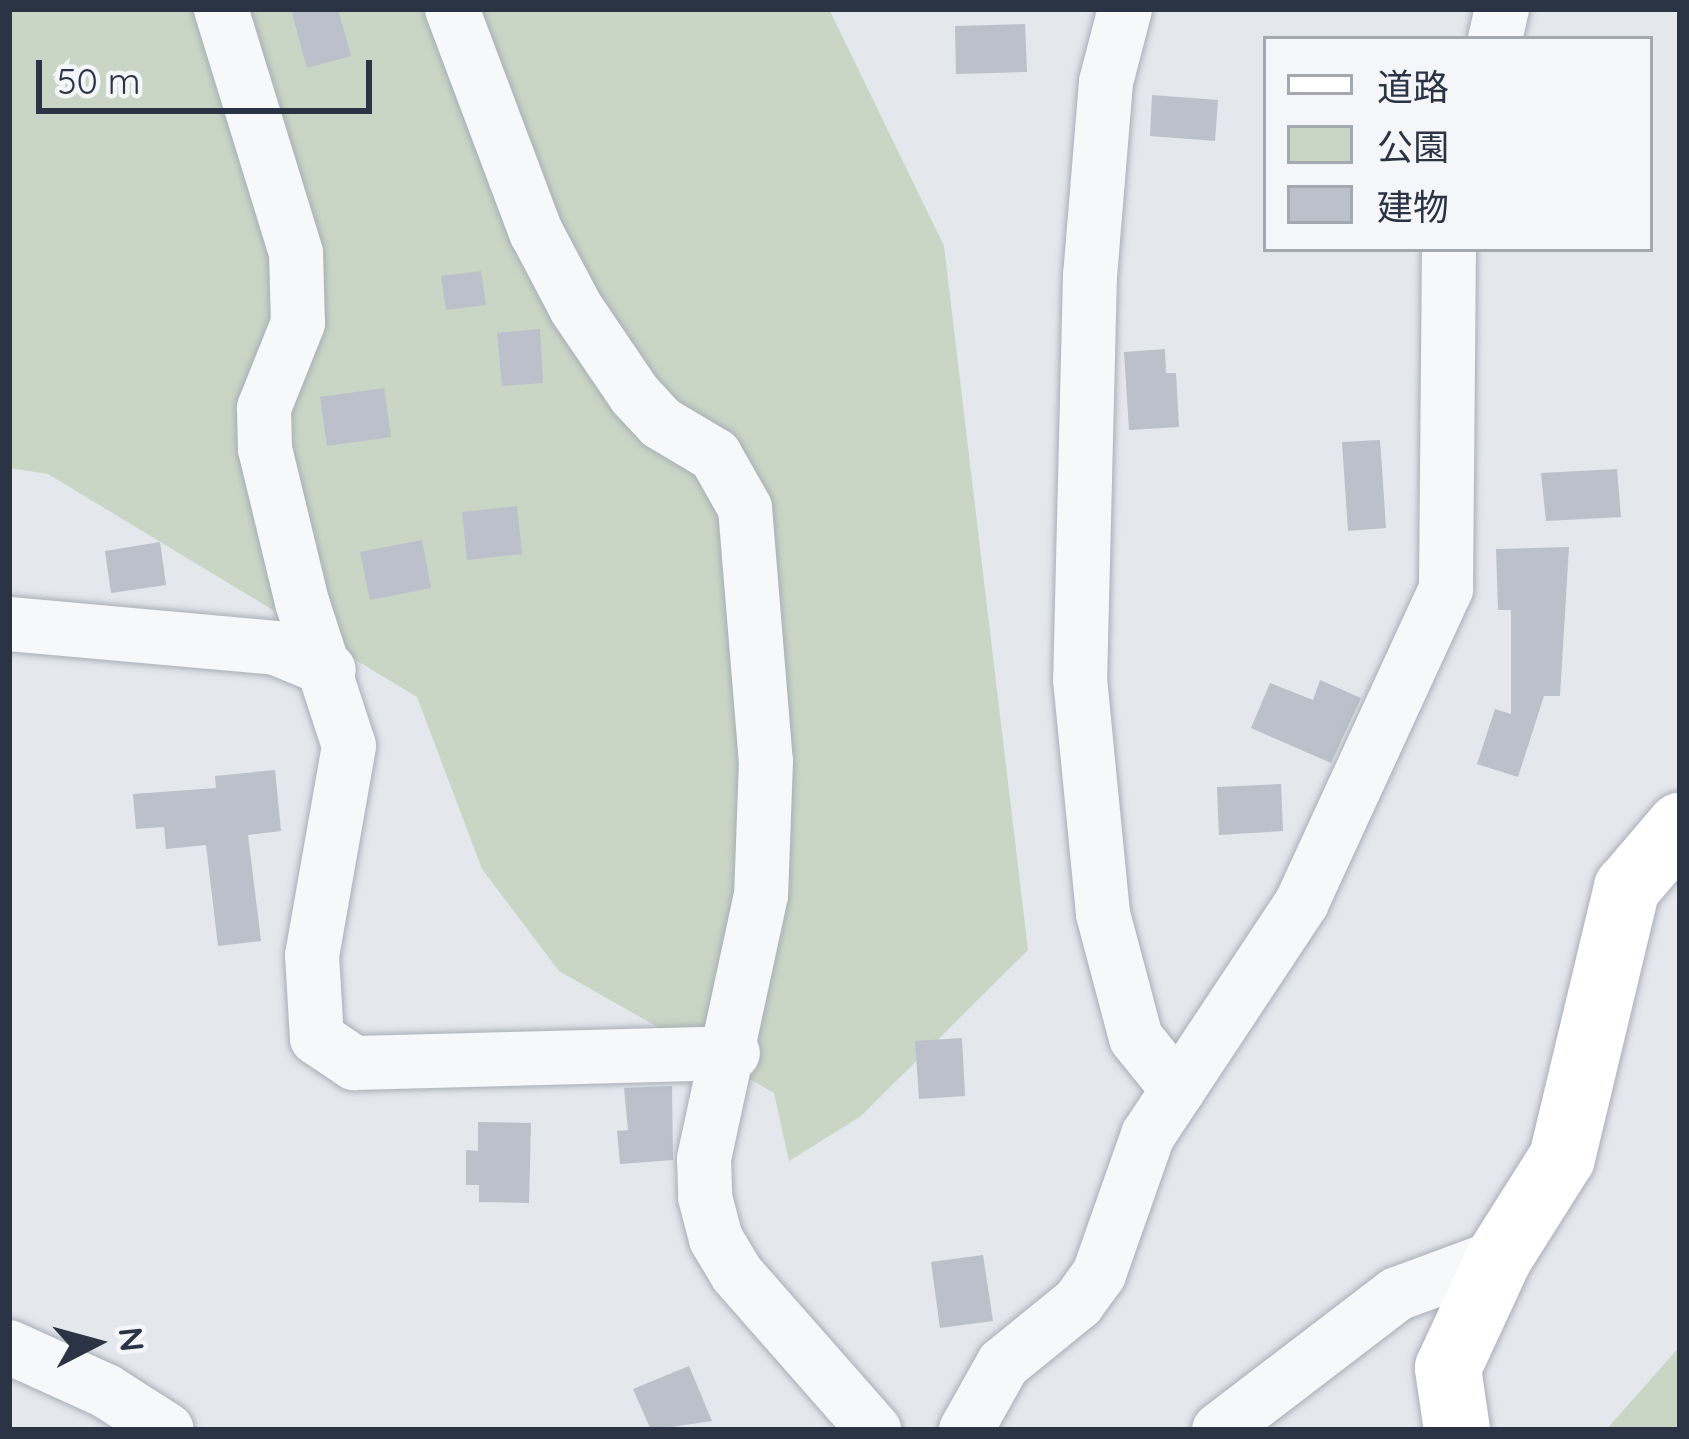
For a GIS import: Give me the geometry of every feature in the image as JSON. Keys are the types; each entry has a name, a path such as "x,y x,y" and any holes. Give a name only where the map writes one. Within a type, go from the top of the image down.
{"street":[{"path":"220,9 299,270 298,323 264,408 265,449 302,602 329,670 349,746 310,986 317,1038 330,1052 354,1063 733,1053"},
{"path":"452,9 536,232 576,308 635,395 661,423 715,455 746,508 766,761 758,929 733,1053 704,1159 716,1239 874,1430"},
{"path":"1125,9 1106,82 1090,274 1080,679 1103,914 1136,1038 1178,1090"},
{"path":"966,1430 1003,1364 1078,1303 1099,1274 1148,1136 1302,902 1446,589 1449,252"},
{"path":"9,624 276,648 329,670"},
{"path":"1457,1430 1448,1368 1500,1256 1562,1158 1627,889 1680,826"},
{"path":"1219,1430 1397,1294 1500,1256"},
{"path":"9,1347 106,1391 167,1430"}],"green space":[{"path":"9,9 829,9 944,246 1028,950 861,1116 789,1161 774,1093 559,971 482,869 417,697 48,474 9,468"},
{"path":"1680,1346 1680,1430 1606,1430"}],"building":[{"path":"291,9 338,9 351,56 307,68"},
{"path":"1025,24 1027,72 956,74 955,26"},
{"path":"1152,95 1218,100 1215,141 1150,136"},
{"path":"481,271 486,305 446,310 441,276"},
{"path":"540,329 543,383 502,386 497,333"},
{"path":"1165,349 1166,373 1176,373 1179,427 1129,430 1124,352"},
{"path":"384,388 391,437 327,446 320,397"},
{"path":"1380,440 1386,528 1348,531 1342,442"},
{"path":"1617,469 1621,517 1546,521 1541,473"},
{"path":"517,506 522,554 467,560 462,512"},
{"path":"422,540 431,588 370,600 360,552"},
{"path":"160,542 166,585 111,593 105,551"},
{"path":"1569,547 1560,696 1544,696 1518,777 1477,764 1495,709 1511,714 1511,610 1498,610 1496,549"},
{"path":"1320,680 1361,698 1331,763 1251,728 1270,683 1313,700"},
{"path":"275,770 281,831 248,835 261,941 218,946 206,845 166,849 164,827 136,829 133,794 216,788 215,776"},
{"path":"1281,784 1283,831 1219,835 1217,787"},
{"path":"962,1038 965,1096 919,1099 915,1041"},
{"path":"672,1086 673,1160 620,1164 617,1131 628,1130 624,1088"},
{"path":"478,1122 531,1123 529,1203 479,1202 479,1185 466,1185 466,1150 478,1151"},
{"path":"983,1255 993,1321 940,1328 931,1262"},
{"path":"689,1366 712,1421 651,1430 633,1389"}]}
